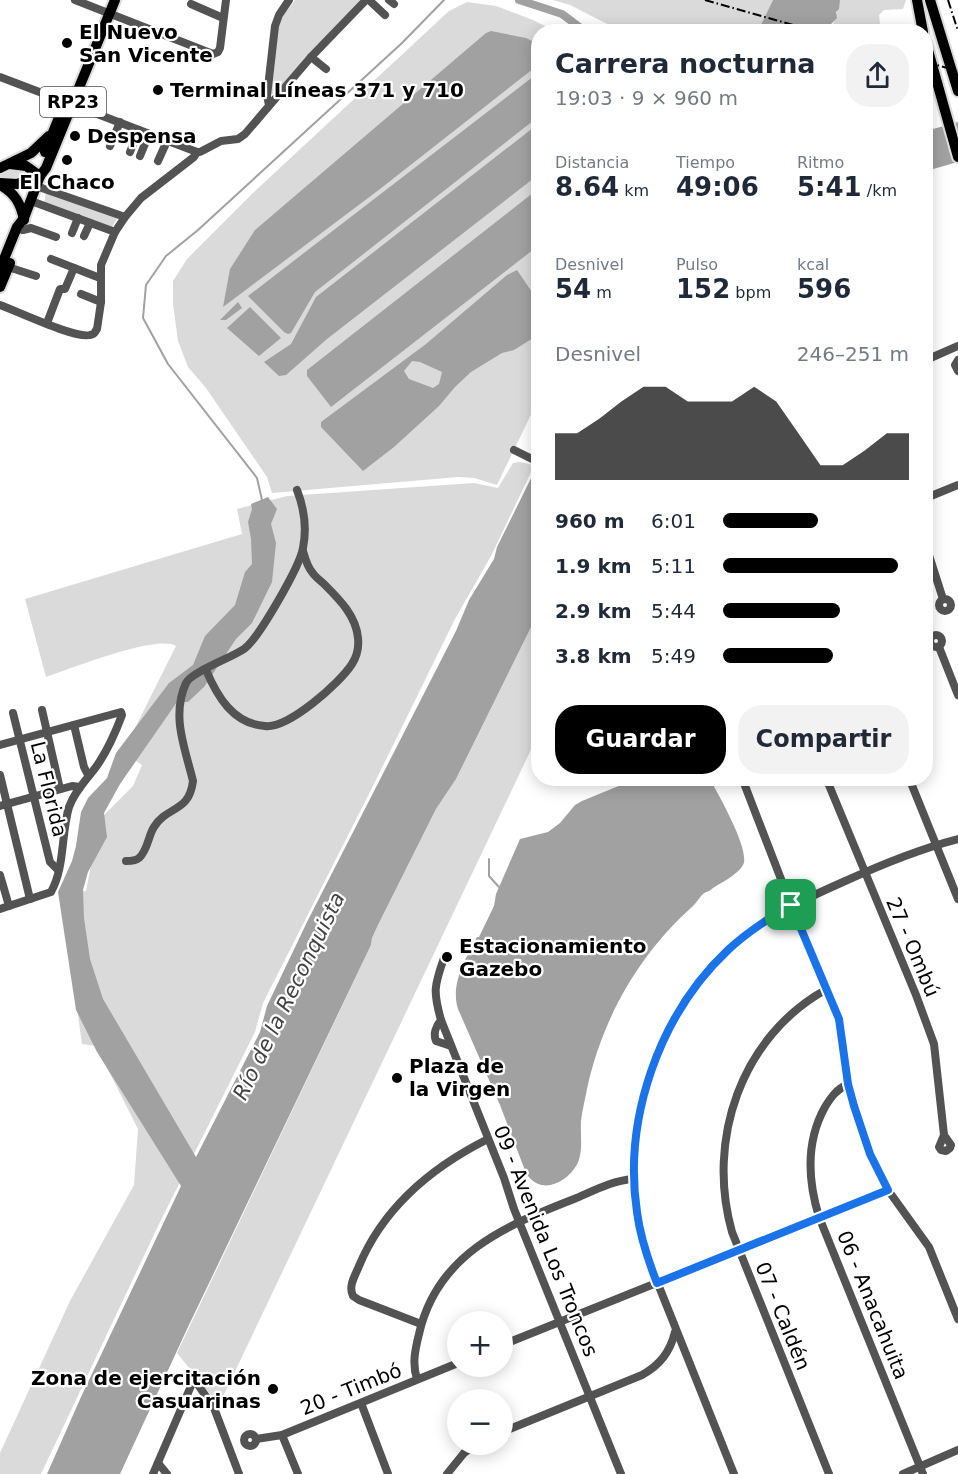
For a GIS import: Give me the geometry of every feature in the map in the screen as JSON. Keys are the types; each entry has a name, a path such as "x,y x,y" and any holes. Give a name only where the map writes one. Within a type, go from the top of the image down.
{"main road":[{"name":"RP23","path":"107,12 108,0"},
{"name":"RP23","path":"38,181 46,168 69,103 107,12 115,0"},
{"path":"917,0 922,24"},
{"path":"930,0 958,91"},
{"path":"933,70 958,157"},
{"name":"RP23","path":"0,287 17,227 24,224 52,132 69,103"},
{"path":"5,166 31,153 52,132"},
{"path":"5,166 23,165 38,181"},
{"path":"0,184 38,181"},
{"path":"0,184 15,196 20,204 24,224"}],"street":[{"path":"75,0 213,54 220,48 226,0"},
{"path":"269,105 267,96 274,32 279,15 289,0"},
{"path":"0,305 81,335 91,335 97,329 101,302 101,265 115,232 125,217 152,190 194,157 197,152 221,141 238,139 311,57 367,0 385,15"},
{"path":"191,4 223,18"},
{"path":"311,57 326,69"},
{"path":"0,77 197,152"},
{"path":"110,146 120,122"},
{"path":"130,152 139,130"},
{"path":"140,156 149,134"},
{"path":"158,161 167,141"},
{"path":"38,181 125,217"},
{"path":"31,201 115,232"},
{"path":"72,233 78,218"},
{"path":"84,236 90,223"},
{"path":"24,224 56,237"},
{"path":"51,259 100,278"},
{"path":"4,268 36,276"},
{"path":"47,323 60,289 65,289 74,268"},
{"path":"81,294 101,302"},
{"path":"933,357 958,346"},
{"path":"958,360 954,365 958,371"},
{"path":"514,450 531,459"},
{"path":"933,495 958,485"},
{"path":"126,861 139,858 153,828 188,799 192,791 193,781 178,718 187,681 192,674 206,670 251,644 261,631 303,551 305,536 303,507 297,490"},
{"path":"206,670 213,688 235,715 251,723 267,727 279,724 317,701 351,665 357,653 356,625 348,610 312,573 303,551"},
{"path":"933,568 943,599"},
{"path":"939,646 958,695"},
{"path":"42,710 60,789"},
{"path":"0,745 121,712 122,715 102,758 88,775 69,807 58,870 51,892 4,907 0,875"},
{"name":"La Florida","path":"13,713 50,862 58,870"},
{"path":"74,725 88,775"},
{"path":"0,776 4,805 30,899"},
{"path":"4,805 72,786 80,787"},
{"path":"745,786 840,1024 848,1084 870,1154 888,1190 929,1247 958,1319"},
{"name":"27 - Ombú","path":"829,786 934,1044 944,1135"},
{"path":"912,786 958,899"},
{"path":"734,1474 675,1331 644,1246 637,1214 634,1179 638,1127 648,1081 662,1043 680,1009 704,976 728,950 769,918 791,905 864,873 935,845 958,839"},
{"name":"09 - Avenida Los Troncos","path":"444,958 434,995 441,1020 519,1222 621,1474"},
{"name":"07 - Caldén","path":"827,989 800,1005 786,1017 768,1037 751,1062 734,1101 728,1123 724,1180 729,1220 739,1250 829,1474"},
{"name":"06 - Anacahuita","path":"848,1084 841,1087 831,1098 813,1136 810,1176 812,1190 819,1217 922,1470"},
{"path":"421,1324 353,1296 351,1286 370,1244 395,1207 434,1170 488,1139"},
{"path":"417,1379 414,1366 421,1324 437,1290 450,1270 462,1258 480,1243 519,1222 618,1181 634,1179"},
{"path":"513,1342 888,1190"},
{"path":"513,1427 642,1376 657,1365 668,1351 675,1331"},
{"name":"20 - Timbó","path":"256,1439 282,1435 447,1367"},
{"path":"153,1474 194,1379 214,1408 239,1474"},
{"path":"361,1403 388,1474"},
{"path":"282,1435 298,1474"},
{"path":"903,1474 922,1470 958,1450"},
{"path":"447,1474 462,1455"},
{"path":"158,1463 167,1474"}],"shaded area":[{"path":"295,0 361,0 274,94 271,94 276,31 284,14"},
{"path":"553,0 773,0 762,24 607,24 570,5"},
{"path":"840,0 906,0 903,9 884,10 879,15 880,24 833,24"},
{"path":"467,2 496,6 541,24 531,24 531,415 497,485 474,478 458,477 272,493 267,477 206,388 188,367 178,341 173,304 173,281 187,259 255,191 449,11"},
{"path":"21,168 33,175 24,179 0,179 0,172"},
{"path":"46,193 118,217 112,227 44,203"},
{"path":"513,463 530,464 531,472 491,556 455,619 263,1003 255,1032 159,1224 41,1474 0,1474 0,1453 70,1301 134,1185 138,1129 96,1046 82,1044 61,892 86,891 100,819 133,786 142,765 123,752 176,646 166,644 133,648 46,677 25,599 242,534 237,509 287,496 474,483 498,488"},
{"path":"531,627 531,750 219,1405 177,1353 371,945 378,925 436,809 456,779"}],"water":[{"path":"773,0 840,0 839,9 836,12 837,18 831,24 761,24"},
{"path":"491,31 531,40 531,70 380,189 223,307 230,269 255,230"},
{"path":"531,78 531,122 315,292 291,333 284,332 248,296"},
{"path":"958,122 958,162 933,169 933,129"},
{"path":"531,129 531,180 327,339 286,375 279,376 264,362 291,344 316,297"},
{"path":"531,194 531,251 331,407 307,376 307,370"},
{"path":"517,270 531,291 531,339 514,350 502,353 471,372 439,406 394,447 363,471 321,427 321,422 426,344 507,275","holes":["412,361 420,362 442,372 439,384 433,388 409,379 404,371"]},
{"path":"238,302 242,308 226,320 220,320"},
{"path":"250,307 281,338 259,356 227,328"},
{"name":"Río de la Reconquista","path":"531,478 531,627 456,779 436,809 378,925 371,945 120,1474 47,1474 181,1186 97,1052 76,1010 58,892 72,861 81,812 88,798 107,778 116,753 169,683 193,665 205,636 235,605 245,572 252,564 248,522 252,509 251,504 268,497 277,509 271,524 276,543 272,582 252,623 236,639 204,687 188,702 177,702 120,784 104,813 107,837 88,872 83,890 84,918 90,959 103,999 196,1157 260,1032 267,1006 307,922 456,631 469,600 494,559 497,547"},
{"path":"619,786 714,786 738,836 744,858 740,869 702,895 674,925 656,945 625,989 602,1038 594,1063 581,1117 581,1150 576,1166 566,1178 545,1185 538,1184 526,1173 500,1105 458,1009 456,990 460,972 494,906 496,894 520,839 548,832 582,801"}],"waterway":[{"path":"262,500 257,478 168,364 143,318 146,285 166,256 198,230 402,43 444,0"},
{"path":"519,0 562,14 575,24"},
{"path":"489,859 489,876 499,887"}],"railway":[{"path":"705,0 790,24"},
{"path":"948,0 958,31"},
{"path":"933,64 958,71"}],"place":[{"name":"El Nuevo San Vicente","path":"67,43"},
{"name":"Terminal Líneas 371 y 710","path":"158,90"},
{"name":"Despensa","path":"75,136"},
{"name":"El Chaco","path":"67,160"},
{"name":"Estacionamiento Gazebo","path":"447,957"},
{"name":"Plaza de la Virgen","path":"397,1078"},
{"name":"Zona de ejercitación Casuarinas","path":"273,1389"}],"route":[{"path":"791,905 836,1008 842,1031 848,1084 854,1106 870,1154 888,1190 657,1283 644,1246 637,1214 634,1179 638,1127 655,1061 680,1009 704,976 740,940 791,905"}]}
